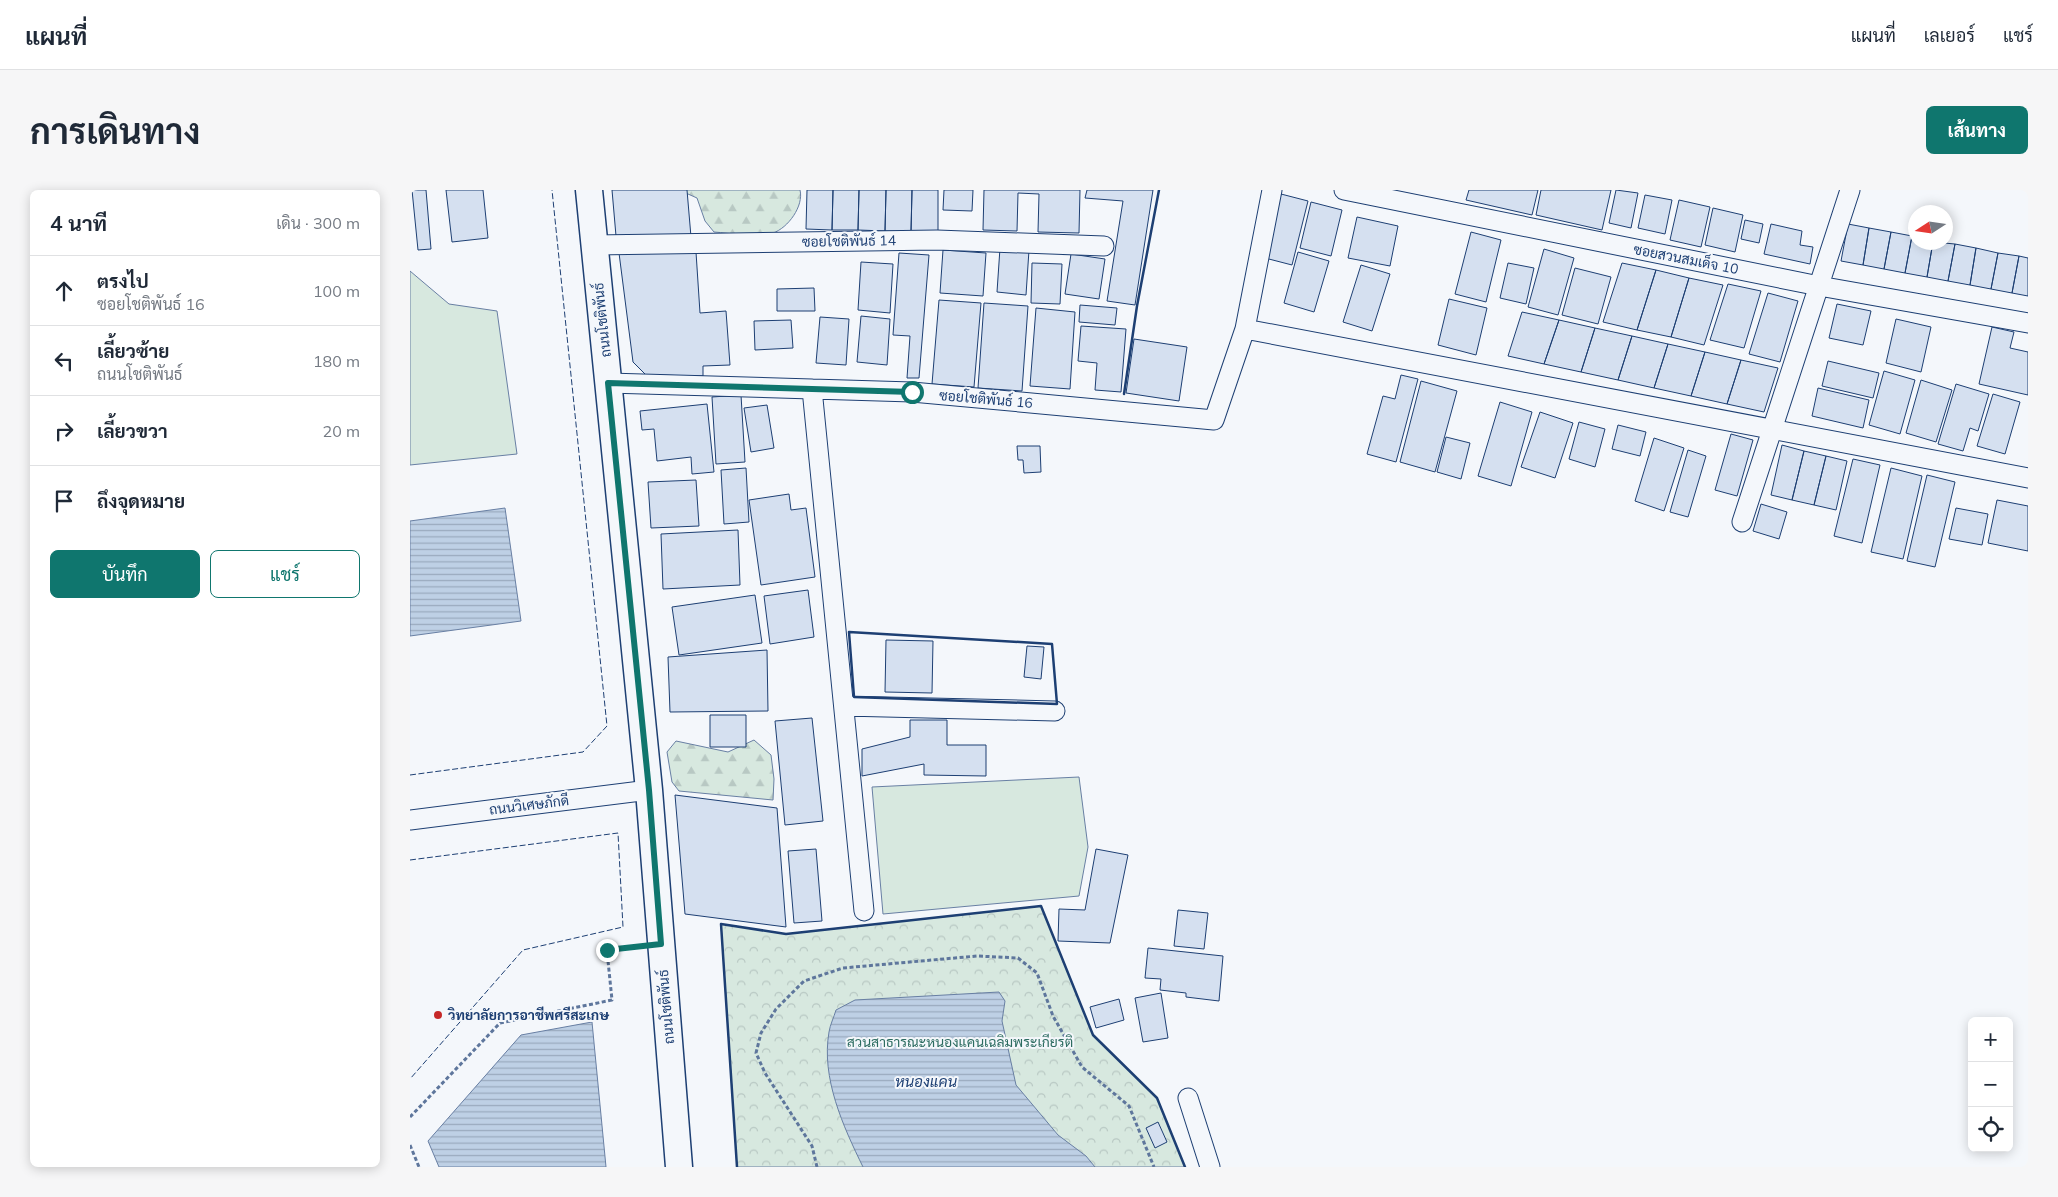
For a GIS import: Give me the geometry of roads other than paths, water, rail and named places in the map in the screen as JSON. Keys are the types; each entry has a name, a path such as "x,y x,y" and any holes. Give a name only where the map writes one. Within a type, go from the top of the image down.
{"street":[{"name":"ถนนโชติพันธ์","path":"589,190 649,790 679,1167"},
{"path":"1272,190 1245,329 2028,478"},
{"name":"ซอยสวนสมเด็จ 10","path":"1344,190 1819,286 2028,323"},
{"path":"1742,522 1850,190"},
{"name":"ซอยโชติพันธ์ 14","path":"594,245 937,240 1104,246"},
{"name":"ซอยโชติพันธ์ 16","path":"608,383 912,392 1214,420 1245,329"},
{"path":"812,389 864,911"},
{"path":"844,706 1054,711"},
{"name":"ถนนวิเศษภักดี","path":"410,820 649,790"},
{"path":"1188,1098 1210,1167"}],"water":[{"path":"505,508 521,621 410,636 410,521"},
{"name":"หนองแคน","path":"999,992 1005,1001 1002,1021 1016,1085 1058,1135 1086,1156 1095,1167 863,1167 841,1118 828,1067 827,1049 830,1029 836,1010 855,1000"},
{"path":"592,1022 606,1167 439,1167 428,1141 521,1035"}],"place":[{"name":"วิทยาลัยการอาชีพศรีสะเกษ","path":"438,1015"}],"park label":[{"name":"สวนสาธารณะหนองแคนเฉลิมพระเกียรติ","path":"960,1042"}]}
